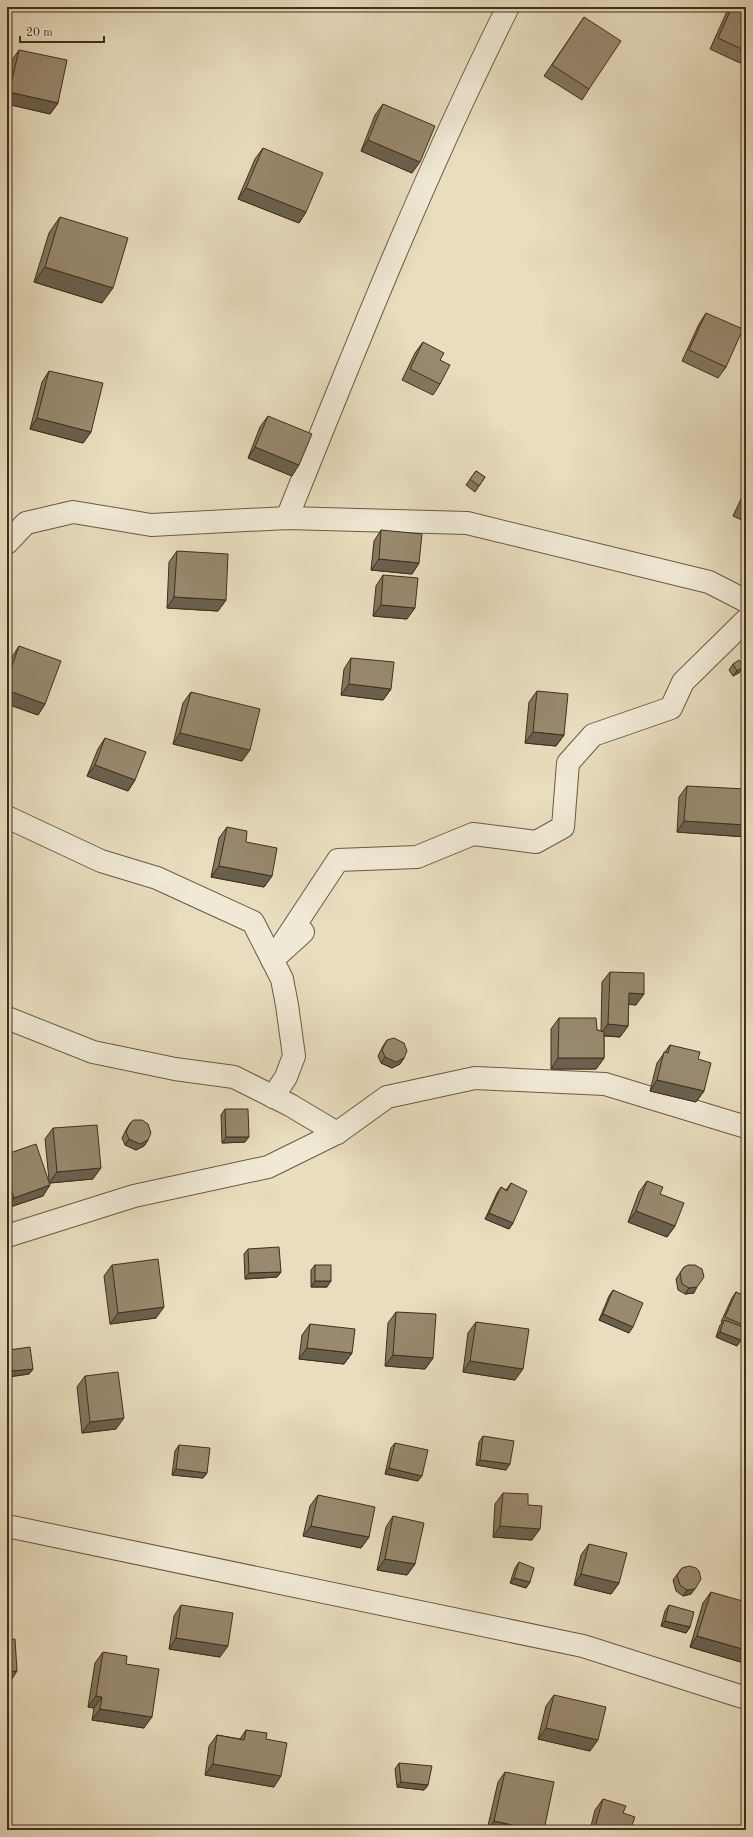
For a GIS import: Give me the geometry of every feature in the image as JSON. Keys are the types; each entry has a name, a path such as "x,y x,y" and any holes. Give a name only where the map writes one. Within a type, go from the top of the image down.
{"street":[{"path":"287,518 339,389 445,140 508,7"},
{"path":"7,543 26,523 73,512 151,525 287,518 467,524 540,540 709,582 746,601"},
{"path":"272,960 338,860 417,857 473,834 536,842 563,827 568,763 592,735 671,708 683,682 746,620"},
{"path":"7,817 101,861 157,878 253,922 282,979 294,1056 286,1077 273,1097"},
{"path":"272,960 303,932"},
{"path":"7,1018 93,1052 176,1069 234,1077 290,1104 337,1132"},
{"path":"7,1236 134,1196 268,1167 337,1132 387,1097 475,1078 605,1084 746,1127"},
{"path":"7,1526 583,1646 746,1698"}],"building":[{"path":"732,7 746,7 746,51 718,38"},
{"path":"584,17 621,41 589,89 552,65"},
{"path":"19,50 67,60 58,103 9,92"},
{"path":"383,104 435,126 420,162 368,140"},
{"path":"263,148 323,173 306,212 246,188"},
{"path":"60,217 128,238 113,288 45,267"},
{"path":"706,313 743,329 726,367 689,350"},
{"path":"423,342 444,353 440,360 450,365 440,384 410,369"},
{"path":"49,371 103,383 91,432 37,418"},
{"path":"268,416 312,434 299,465 255,447"},
{"path":"476,471 485,477 479,486 470,479"},
{"path":"746,494 746,507 741,505"},
{"path":"381,530 422,534 419,563 379,559"},
{"path":"177,551 228,554 226,600 174,597"},
{"path":"383,575 418,578 415,608 381,605"},
{"path":"19,646 61,661 45,704 7,690 7,680"},
{"path":"351,658 394,662 391,689 349,684"},
{"path":"739,660 744,666 737,671 733,664"},
{"path":"537,691 568,694 564,735 533,732"},
{"path":"191,692 260,709 250,750 180,733"},
{"path":"105,738 146,752 135,780 95,765"},
{"path":"687,786 746,789 746,825 684,821"},
{"path":"227,827 247,831 246,842 277,848 272,876 219,866"},
{"path":"610,972 644,973 644,994 629,993 628,1026 608,1024"},
{"path":"559,1018 596,1018 597,1030 604,1032 604,1058 558,1058"},
{"path":"394,1038 404,1043 407,1051 404,1058 396,1062 385,1057 382,1050 387,1040"},
{"path":"670,1045 700,1052 698,1059 711,1063 704,1091 657,1080 664,1052 668,1053"},
{"path":"225,1109 248,1109 249,1137 226,1137"},
{"path":"134,1120 142,1120 148,1124 151,1133 148,1140 140,1144 129,1139 126,1132 131,1122"},
{"path":"97,1125 101,1168 57,1172 53,1128"},
{"path":"36,1144 50,1185 14,1198 7,1179 7,1154"},
{"path":"647,1181 663,1187 660,1194 684,1203 675,1226 636,1211"},
{"path":"511,1183 527,1191 513,1223 489,1213 501,1187 507,1191"},
{"path":"279,1247 281,1272 249,1273 248,1249"},
{"path":"158,1259 164,1307 118,1313 112,1265"},
{"path":"315,1265 331,1265 331,1281 315,1281"},
{"path":"688,1265 695,1265 702,1269 704,1277 697,1287 689,1288 682,1284 680,1273 684,1267"},
{"path":"613,1290 643,1303 633,1327 603,1314"},
{"path":"736,1292 746,1297 746,1326 725,1317"},
{"path":"396,1312 436,1314 433,1358 393,1355"},
{"path":"724,1320 746,1328 741,1340 720,1332"},
{"path":"476,1322 529,1329 523,1369 470,1361"},
{"path":"310,1324 355,1329 352,1353 307,1348"},
{"path":"30,1347 33,1369 12,1371 9,1350"},
{"path":"118,1372 124,1418 90,1422 85,1376"},
{"path":"483,1436 514,1441 510,1464 480,1460"},
{"path":"395,1443 428,1450 422,1476 389,1468"},
{"path":"179,1445 210,1448 207,1473 176,1469"},
{"path":"503,1493 528,1494 528,1505 542,1506 540,1529 500,1526"},
{"path":"318,1495 375,1507 369,1537 311,1526"},
{"path":"393,1516 424,1523 415,1564 385,1559"},
{"path":"589,1544 627,1553 619,1583 581,1574"},
{"path":"519,1562 534,1568 530,1582 514,1578"},
{"path":"689,1566 696,1568 699,1571 701,1579 695,1589 687,1590 680,1585 677,1575 682,1568"},
{"path":"711,1592 746,1602 743,1616 746,1617 746,1650 697,1636"},
{"path":"181,1605 233,1613 228,1646 176,1638"},
{"path":"669,1605 694,1612 690,1627 665,1621"},
{"path":"15,1639 17,1671 7,1672 7,1640"},
{"path":"103,1652 127,1656 126,1664 159,1669 152,1717 100,1709 102,1697 96,1696"},
{"path":"554,1695 606,1707 598,1740 546,1728"},
{"path":"246,1730 267,1733 266,1739 287,1743 281,1776 213,1764 217,1735 244,1740"},
{"path":"399,1763 432,1766 428,1785 401,1782"},
{"path":"505,1772 554,1782 544,1830 535,1830 494,1821"},
{"path":"603,1799 626,1806 623,1813 635,1817 632,1825 648,1830 594,1830"}]}
